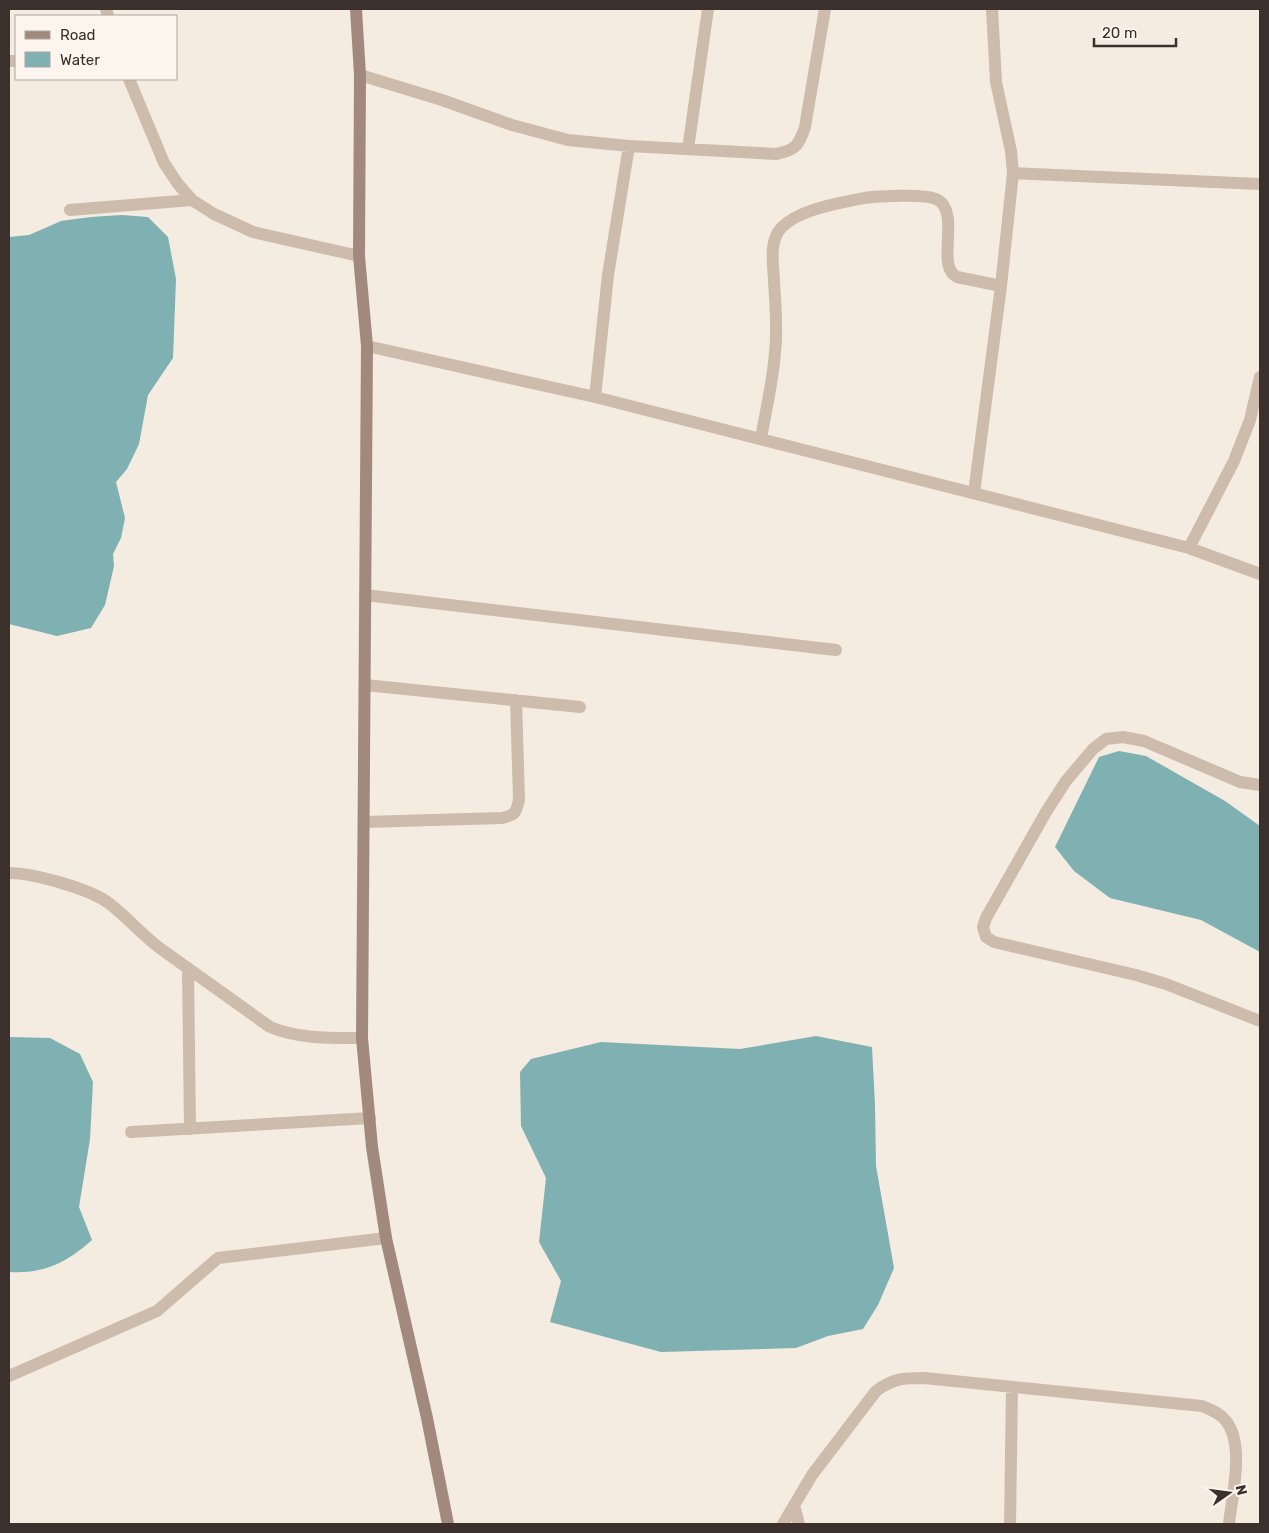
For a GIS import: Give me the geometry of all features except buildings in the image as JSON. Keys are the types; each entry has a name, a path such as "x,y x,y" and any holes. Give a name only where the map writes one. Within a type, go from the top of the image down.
{"street":[{"path":"356,9 360,75 359,256 367,346 362,1038 372,1147 386,1238 427,1418 448,1524"},
{"path":"688,149 708,9"},
{"path":"360,75 442,100 512,125 568,140 629,146 776,154 789,152 800,143 805,127 825,9"},
{"path":"974,493 1001,286 1013,173 1011,151 996,82 992,9"},
{"path":"129,80 164,163 178,184 192,200 214,214 253,232 359,256"},
{"path":"595,397 608,275 629,146"},
{"path":"1013,173 1260,184"},
{"path":"761,438 775,353 777,328 773,246 775,238 782,228 795,219 810,211 863,198 924,196 937,199 943,205 947,215 948,260 949,269 952,274 957,277 1001,286"},
{"path":"70,210 192,200"},
{"path":"367,346 595,397 761,438 1189,548 1260,574"},
{"path":"1189,548 1234,461 1250,420 1260,376"},
{"path":"365,595 836,650"},
{"path":"365,685 580,707"},
{"path":"364,822 502,818 511,816 516,811 519,800 516,700"},
{"path":"1260,785 1240,782 1144,741 1123,737 1106,739 1093,749 1066,781 986,918 983,927 986,937 994,942 1159,982 1260,1020"},
{"path":"9,873 19,873 50,880 90,893 109,903 144,935 270,1027 286,1034 308,1037 362,1038"},
{"path":"188,968 190,1129"},
{"path":"131,1132 370,1118"},
{"path":"9,1376 157,1311 218,1258 386,1238"},
{"path":"783,1524 812,1475 876,1391 889,1382 902,1378 924,1378 1202,1406 1217,1412 1225,1420 1232,1432 1235,1445 1236,1464 1229,1524"},
{"path":"1010,1524 1012,1387"},
{"path":"794,1505 799,1524"}],"water":[{"path":"122,215 148,217 168,237 176,279 173,358 148,395 139,444 127,469 116,482 125,518 121,538 113,554 114,566 105,605 91,628 57,636 9,624 9,237 29,235 61,221"},
{"path":"1119,751 1146,756 1225,801 1260,826 1260,952 1201,920 1110,898 1074,871 1055,847 1099,757"},
{"path":"816,1036 872,1047 876,1166 894,1268 878,1305 863,1329 828,1336 796,1348 661,1352 550,1322 561,1281 539,1242 546,1178 521,1126 520,1072 531,1059 601,1042 740,1049"},
{"path":"9,1037 50,1038 80,1054 93,1082 90,1139 79,1207 92,1240 64,1261 44,1269 22,1272 9,1272"}]}
